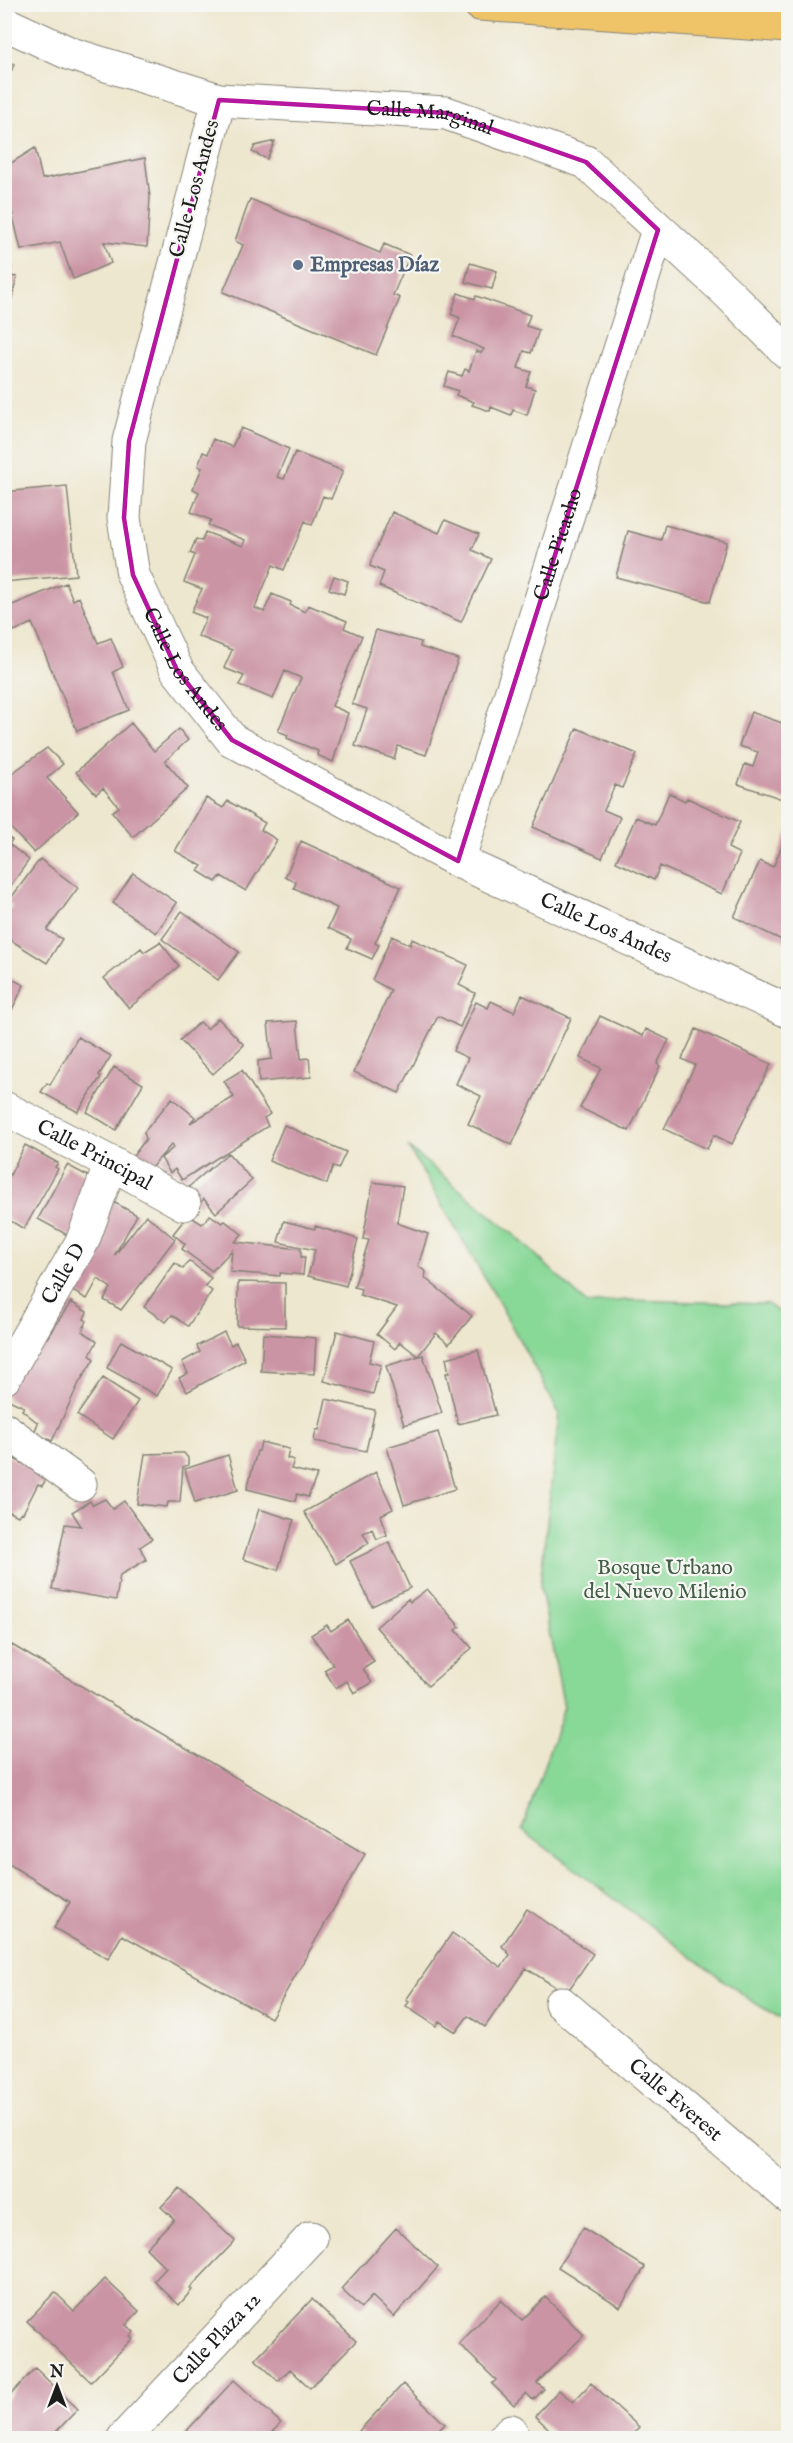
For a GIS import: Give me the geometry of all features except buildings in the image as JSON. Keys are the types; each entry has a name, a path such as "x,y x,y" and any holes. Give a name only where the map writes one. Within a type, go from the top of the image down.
{"highway":[{"path":"480,4 789,26"}],"street":[{"name":"Calle Marginal","path":"4,23 71,54 219,100 446,112 586,162 728,293 789,353"},
{"name":"Calle Los Andes","path":"219,100 129,441 124,518 133,575 177,670 232,740 458,861 789,1011"},
{"name":"Calle Picacho","path":"458,861 658,230"},
{"name":"Calle Principal","path":"4,1108 111,1163 184,1204"},
{"name":"Calle D","path":"4,1378 83,1240 111,1163"},
{"path":"4,1429 80,1484"},
{"name":"Calle Everest","path":"561,2003 789,2196"},
{"name":"Calle Plaza 12","path":"124,2439 311,2238"}],"highlighted area":[{"path":"219,100 446,113 586,162 658,230 458,861 232,740 177,670 133,575 124,518 129,441"}],"green space":[{"name":"Bosque Urbano del Nuevo Milenio","path":"408,1147 518,1238 587,1304 626,1300 767,1304 788,1318 788,2023 750,2000 522,1830 564,1707 540,1585 559,1413 497,1299"}],"place":[{"name":"Empresas Díaz","path":"298,265"}]}
